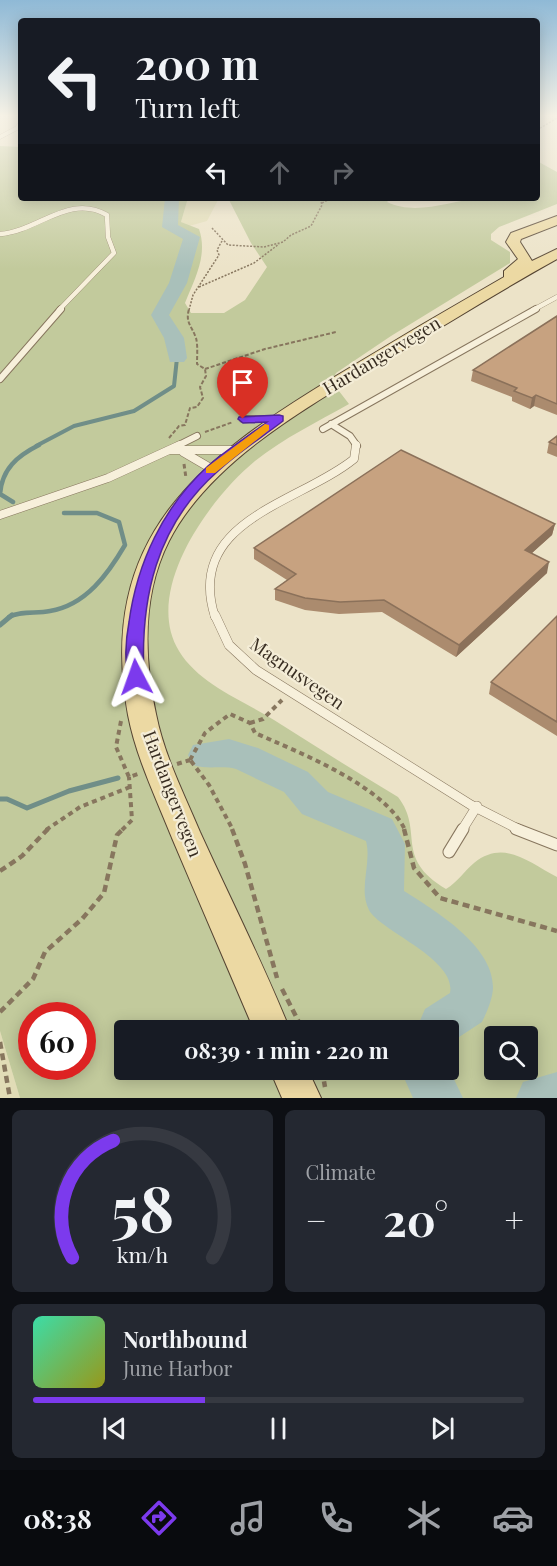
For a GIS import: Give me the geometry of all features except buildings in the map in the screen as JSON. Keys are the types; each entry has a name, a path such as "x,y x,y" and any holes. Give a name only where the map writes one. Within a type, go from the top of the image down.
{"main road":[{"path":"513,242 516,236 557,220"},
{"path":"513,242 533,249 557,246"},
{"path":"442,320 468,298 523,265 526,257 513,242"},
{"name":"Hardangervegen","path":"268,1020 169,795 142,716 134,636 140,597 150,559 177,509 223,459 279,419 476,299 557,253"},
{"path":"476,299 507,287 557,258"},
{"path":"294,1080 302,1098"}],"lane":[{"path":"0,234 19,231 68,210 92,207 107,215 108,237 114,253 33,338 0,379"},
{"path":"322,429 557,297"},
{"path":"243,419 279,419"},
{"name":"Magnusvegen","path":"331,424 350,436 357,447 354,459 335,473 261,512 239,528 218,554 212,573 214,613 230,646 248,664 289,693 477,806 534,838 557,845"},
{"path":"0,515 99,482 197,436"},
{"path":"169,450 223,459"},
{"path":"181,452 223,459"},
{"path":"449,852 477,806"}],"path":[{"path":"198,288 245,269 275,250 279,244 310,226 322,203 326,201"},
{"path":"212,228 222,241 237,246 279,244"},
{"path":"222,241 217,250 219,255 198,288 188,317 189,328 196,338 197,364 206,369 255,352 336,332"},
{"path":"169,450 171,442 168,437 179,426 185,424 190,408 197,407 203,398 200,387 206,376 206,369"},
{"path":"197,436 243,419"},
{"path":"250,723 262,719 289,693"},
{"path":"190,760 197,741 215,722 230,714 250,723 255,733 331,766 391,809 404,828 414,868 440,898 557,931"},
{"path":"0,1012 33,979 45,952 82,919 104,893 117,835 132,820 129,777 116,747 122,720"},
{"path":"172,765 190,760"},
{"path":"190,760 210,783 232,827 251,875 278,980 298,1020"},
{"path":"129,777 142,773"},
{"path":"0,871 21,858 53,824 81,804 130,787"},
{"path":"0,1042 10,1098"}],"shaded area":[{"path":"187,201 217,201 207,221 189,226 181,222"},
{"path":"0,1031 20,1098 0,1098"}],"green space":[{"path":"0,166 18,166 18,201 187,201 181,222 199,229 202,248 199,266 185,303 191,313 224,313 245,300 267,267 251,243 230,201 388,201 398,206 421,208 462,201 540,201 540,166 547,166 557,172 557,204 499,227 491,234 491,240 510,252 510,263 391,336 336,373 332,382 349,404 277,445 237,477 201,522 186,547 175,574 169,601 170,627 179,651 188,663 209,682 398,797 406,810 412,844 420,866 446,889 474,863 485,856 496,853 516,855 557,877 557,1098 20,1098 0,1031"}],"waterway":[{"path":"172,201 170,227 192,237 178,283 160,315 174,338 177,358"},
{"path":"36,446 74,426 134,411 174,386 177,358"},
{"path":"13,502 0,494 7,470 24,454 39,445"},
{"path":"10,617 50,611 75,602 95,587 125,545 119,522 97,513 64,513"},
{"path":"0,625 10,617"},
{"path":"205,755 229,753 246,758 296,782 315,803 379,830 386,844 384,900 449,948 468,972 472,990 467,1007 446,1020"},
{"path":"0,799 7,799 27,808 69,791 118,778"},
{"path":"428,1080 440,1098"},
{"path":"539,1098 557,1095"}],"slow traffic":[{"path":"211,470 265,427"}],"route":[{"path":"136,677 134,636 140,597 150,559 167,525 188,494 212,469 251,437 279,419 243,419"}]}
